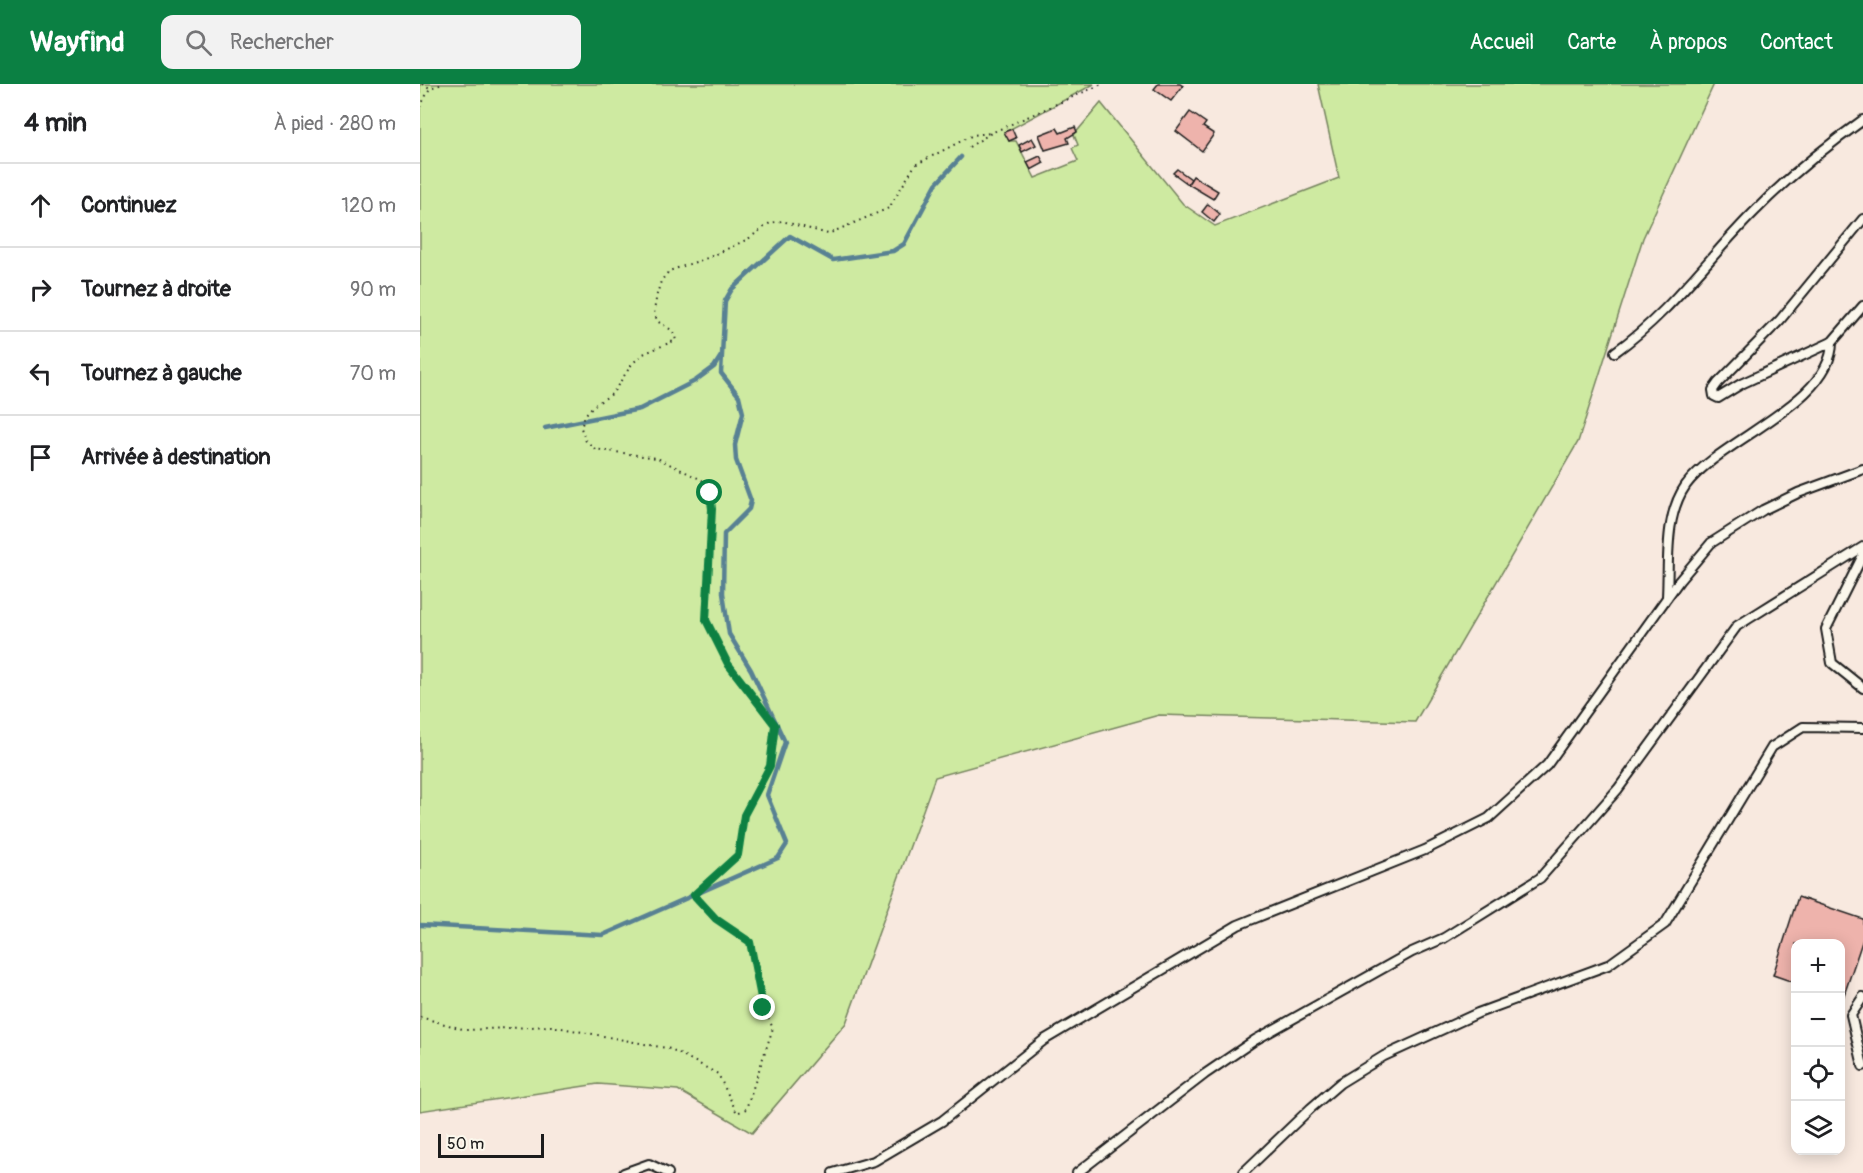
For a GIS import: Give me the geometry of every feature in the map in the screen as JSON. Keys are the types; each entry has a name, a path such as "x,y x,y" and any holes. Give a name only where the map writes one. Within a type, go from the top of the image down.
{"lane":[{"path":"1615,352 1644,332 1694,281 1754,212 1838,137 1863,120"},
{"path":"1863,219 1780,320 1718,383 1712,393 1718,398 1832,342 1863,306"},
{"path":"1667,598 1671,518 1686,486 1708,464 1791,405 1814,384 1832,357 1832,342"},
{"path":"833,1173 874,1161 942,1120 1044,1040 1238,925 1425,850 1489,818 1547,765 1667,598 1711,543 1763,510 1798,493 1863,469"},
{"path":"1077,1173 1205,1074 1255,1040 1412,952 1444,938 1540,878 1618,789 1737,626 1863,547"},
{"path":"1863,555 1826,628 1832,663 1863,688"},
{"path":"1244,1172 1311,1108 1341,1083 1384,1056 1478,1013 1608,965 1665,924 1772,747 1803,727 1863,728"},
{"path":"1863,997 1851,1015 1863,1066"},
{"path":"624,1173 649,1164 668,1173"}],"path":[{"path":"422,84 430,88 443,84"},
{"path":"969,147 991,133 1102,84"},
{"path":"420,107 430,88"},
{"path":"420,1017 466,1030 551,1026 671,1050 718,1074 737,1113 746,1109 773,1028 763,1008 750,942 716,919 694,895 738,855 744,815 770,766 775,725 728,664 706,620 712,509 710,493 706,486 702,480 657,458 595,449 585,440 581,428 582,419 593,406 612,394 632,364 643,354 676,340 673,331 657,321 654,311 661,281 669,272 710,257 748,239 770,223 782,221 828,234 889,208 915,165 974,135 991,133"}],"green space":[{"path":"420,84 1094,84 1005,132 1009,141 1016,141 1035,178 1078,161 1072,148 1078,145 1074,135 1101,103 1183,204 1215,226 1339,178 1318,84 1714,84 1643,238 1578,442 1415,722 1159,715 935,777 846,1023 752,1133 678,1090 598,1084 420,1111"}],"building":[{"path":"1158,84 1183,86 1171,101 1154,89"},
{"path":"1190,112 1206,123 1203,127 1214,134 1202,151 1176,131"},
{"path":"1075,127 1077,132 1067,138 1069,143 1045,150 1039,135 1057,128 1060,133"},
{"path":"1012,129 1016,138 1009,141 1004,132"},
{"path":"1032,138 1036,145 1022,152 1019,145"},
{"path":"1040,156 1044,163 1031,170 1027,162"},
{"path":"1177,169 1191,179 1188,184 1173,173"},
{"path":"1193,176 1218,191 1213,199 1188,184"},
{"path":"1208,204 1220,214 1214,222 1202,212"},
{"path":"1798,897 1863,919 1863,939 1845,992 1845,939 1791,939 1791,981 1773,975"}],"waterway":[{"path":"420,925 603,935 778,858 787,844 767,795 785,742 751,670 729,634 723,593 724,534 749,509 751,501 736,460 735,445 743,413 739,396 721,373 725,301 732,289 790,236 833,260 893,251 904,244 936,184 961,157"},
{"path":"545,428 640,409 695,381 714,367 721,356"}],"route":[{"path":"710,493 712,509 706,620 728,664 775,725 770,766 744,815 738,855 694,895 716,919 750,942 763,1008"}]}
